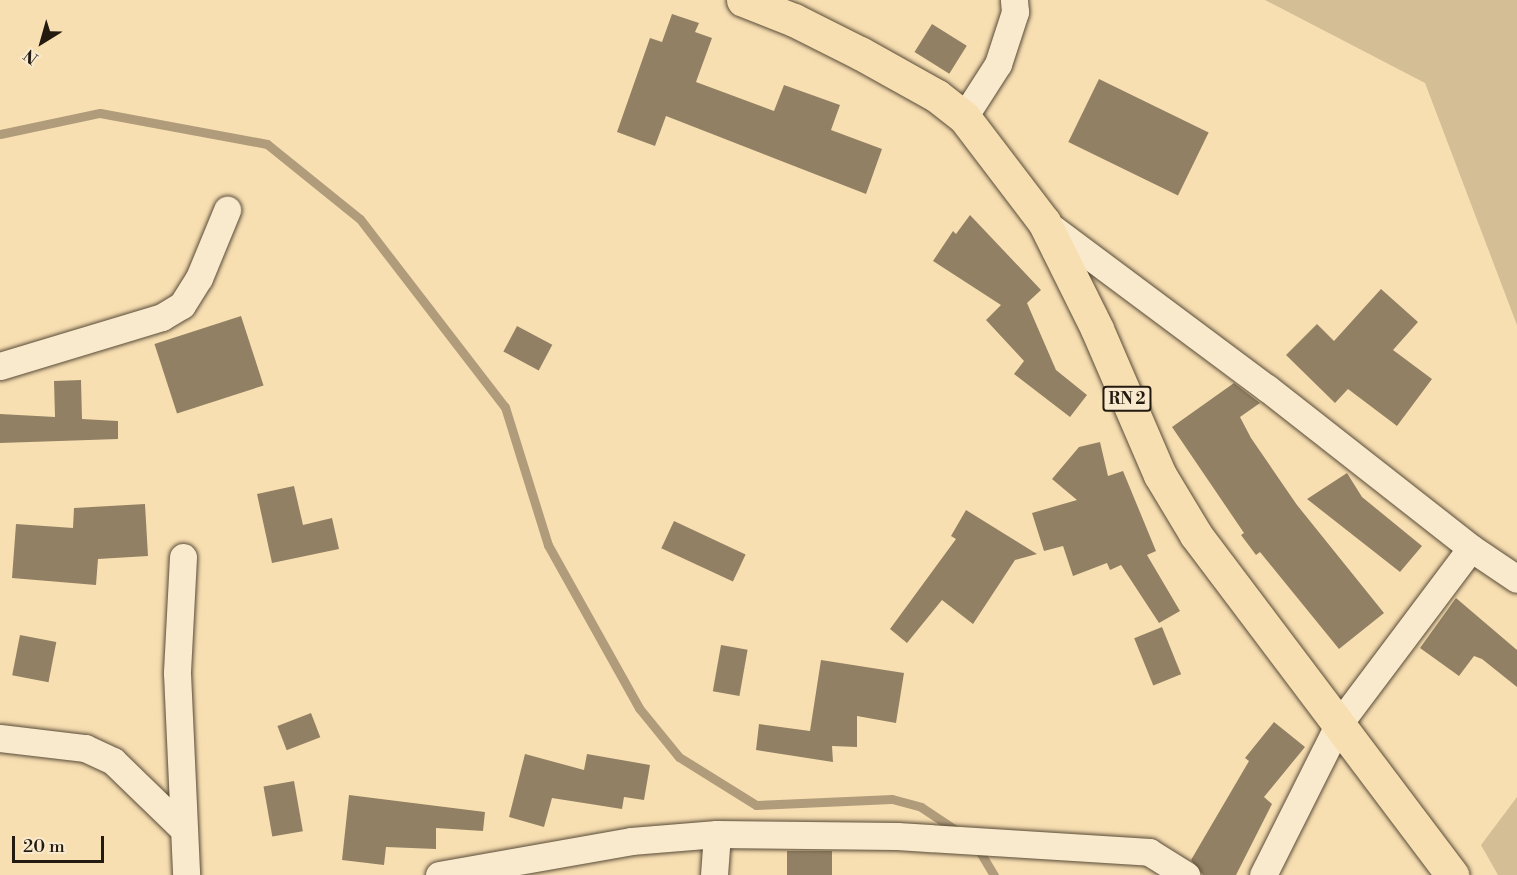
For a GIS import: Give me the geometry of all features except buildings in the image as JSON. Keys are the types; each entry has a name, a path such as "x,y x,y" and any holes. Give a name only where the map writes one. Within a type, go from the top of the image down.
{"highway":[{"name":"RN 2","path":"743,0 794,20 860,53 937,96 964,117 1044,222 1166,485 1196,535 1452,875"}],"street":[{"path":"964,117 998,64 1015,12 1014,0"},
{"path":"0,366 162,318 182,305 199,278 227,210"},
{"path":"1044,222 1258,381 1472,548 1517,579"},
{"path":"1263,875 1338,726 1472,548"},
{"path":"183,557 177,673 181,827 186,875"},
{"path":"0,738 85,748 113,761 181,827"},
{"path":"714,875 717,834"},
{"path":"439,875 631,841 717,834 897,837 1149,852 1186,875"}],"shaded area":[{"path":"1265,0 1517,0 1517,325 1425,83"},
{"path":"1517,797 1517,875 1498,875 1481,845"}],"waterway":[{"path":"0,134 100,113 267,144 360,219 505,407 548,545 639,708 679,757 756,805 892,799 921,807 957,831"},
{"path":"977,847 994,875"}]}
